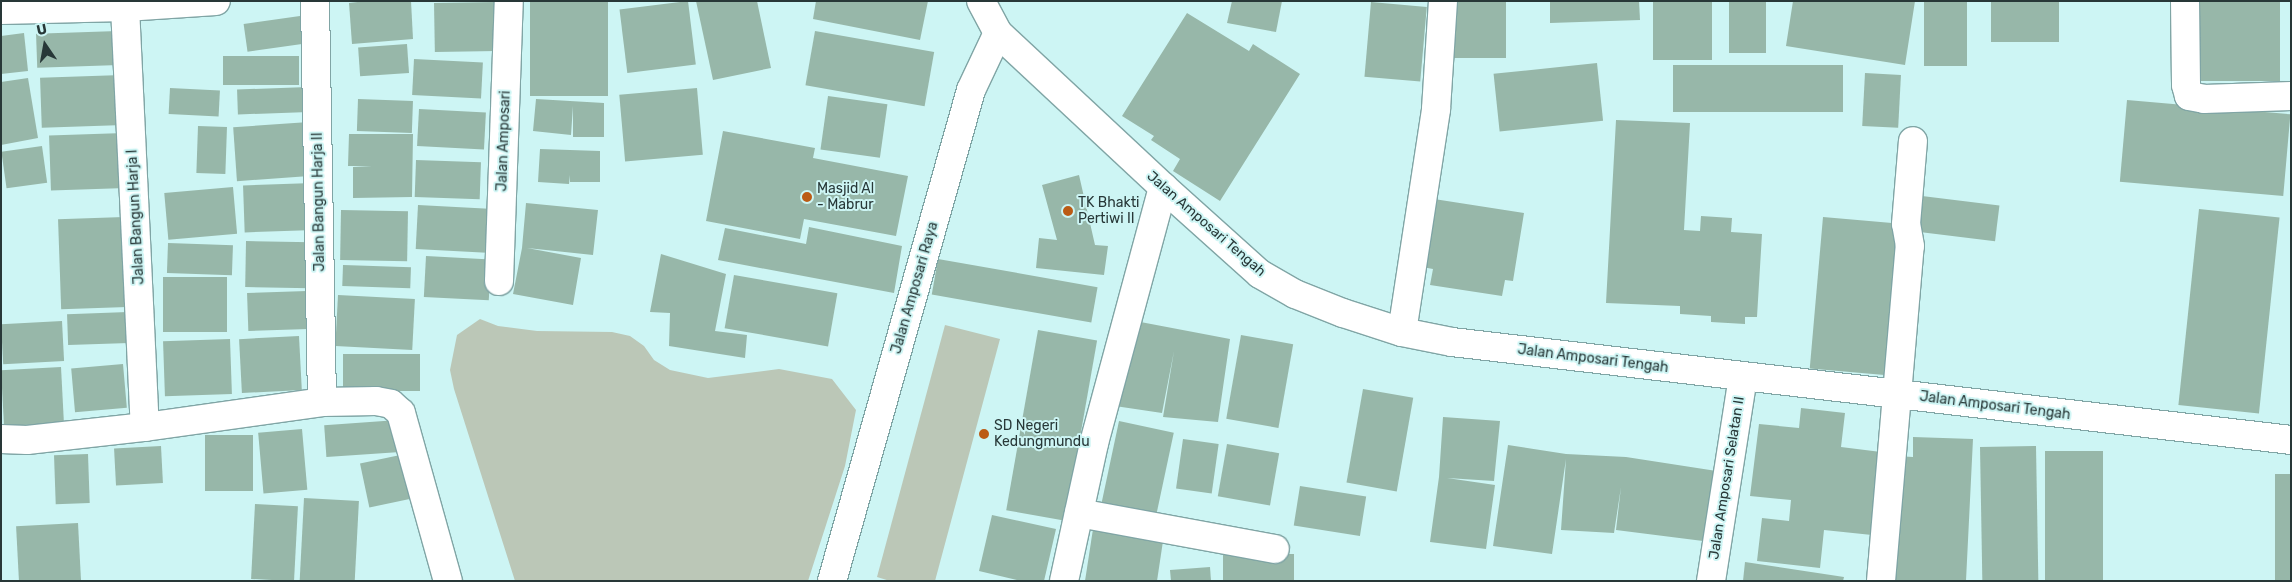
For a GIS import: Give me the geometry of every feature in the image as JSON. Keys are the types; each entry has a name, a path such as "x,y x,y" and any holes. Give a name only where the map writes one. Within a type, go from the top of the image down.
{"street":[{"path":"1,10 125,7 216,1"},
{"name":"Jalan Bangun Harja II","path":"315,1 322,402"},
{"name":"Jalan Amposari","path":"499,281 509,1"},
{"path":"981,1 998,33"},
{"path":"1402,332 1436,109 1443,1"},
{"path":"2185,1 2186,85 2189,96 2204,99 2291,96"},
{"name":"Jalan Bangun Harja I","path":"125,7 145,427"},
{"name":"Jalan Amposari Tengah","path":"998,33 1163,187 1260,274 1296,294 1343,313 1402,332 1452,342 2291,440"},
{"name":"Jalan Amposari Raya","path":"832,581 972,90 998,33"},
{"path":"1881,581 1910,246 1906,224 1913,141"},
{"path":"1064,581 1094,443 1163,187"},
{"name":"Jalan Amposari Selatan II","path":"1711,581 1743,376"},
{"path":"1,440 27,440 145,427 322,402 385,402 391,404 401,414 448,581"},
{"path":"1079,513 1275,549"}],"green space":[{"path":"480,319 498,326 537,331 612,332 630,336 644,346 654,360 670,370 708,378 779,369 832,379 856,410 845,466 808,581 515,581 454,389 450,370 457,335"},
{"path":"945,325 1000,339 935,581 890,581 877,577"}],"building":[{"path":"411,1 413,39 352,44 349,3"},
{"path":"530,1 608,1 608,96 530,96"},
{"path":"688,1 696,65 627,73 620,9"},
{"path":"696,1 757,1 771,68 713,80"},
{"path":"816,1 928,1 920,40 813,19"},
{"path":"1232,1 1282,1 1276,32 1227,23"},
{"path":"1453,1 1506,1 1506,58 1453,58"},
{"path":"1550,1 1639,1 1640,20 1550,23"},
{"path":"1653,1 1712,1 1712,60 1653,60"},
{"path":"1729,1 1766,1 1766,53 1729,53"},
{"path":"1793,1 1915,1 1905,65 1786,46"},
{"path":"1924,1 1967,1 1967,66 1924,66"},
{"path":"1991,1 2059,1 2059,42 1991,42"},
{"path":"2200,1 2280,1 2280,81 2200,81"},
{"path":"496,2 497,51 435,52 434,3"},
{"path":"1371,2 1427,7 1420,82 1364,77"},
{"path":"1187,13 1249,51 1253,44 1300,74 1220,201 1173,171 1180,159 1151,140 1154,136 1122,116"},
{"path":"307,15 311,43 248,52 244,24"},
{"path":"118,31 119,65 37,68 36,34"},
{"path":"815,31 934,52 925,106 805,85"},
{"path":"24,33 28,71 1,74 1,36"},
{"path":"407,44 409,73 360,76 358,47"},
{"path":"223,56 299,56 299,85 223,85"},
{"path":"414,59 483,63 481,99 412,95"},
{"path":"1597,63 1603,121 1500,132 1494,74"},
{"path":"1673,65 1843,65 1843,112 1673,112"},
{"path":"1865,73 1901,75 1898,128 1862,126"},
{"path":"122,75 124,125 42,128 40,78"},
{"path":"28,78 38,138 1,145 1,82"},
{"path":"308,87 309,112 238,114 237,89"},
{"path":"170,88 220,91 219,117 169,114"},
{"path":"697,88 703,155 625,162 619,95"},
{"path":"828,96 887,104 880,158 820,149"},
{"path":"358,99 413,101 412,133 357,131"},
{"path":"536,99 604,103 604,137 573,137 573,106 571,135 533,131"},
{"path":"2127,100 2290,114 2283,196 2120,182"},
{"path":"419,109 486,113 484,149 417,146"},
{"path":"1616,120 1690,123 1684,230 1700,231 1701,216 1732,218 1731,232 1762,234 1757,317 1745,317 1745,324 1711,322 1711,316 1680,314 1680,306 1606,303"},
{"path":"309,122 313,176 237,181 233,127"},
{"path":"198,126 227,127 225,174 196,173"},
{"name":"Masjid Al - Mabrur","path":"723,131 815,148 813,158 908,176 896,236 804,219 800,239 706,221"},
{"path":"124,133 126,188 51,191 49,136"},
{"path":"349,134 413,134 412,197 353,198 353,167 372,166 348,166"},
{"path":"42,146 47,183 7,188 1,152"},
{"path":"540,149 600,151 600,182 570,182 570,175 569,184 538,182"},
{"path":"416,160 481,162 480,199 415,197"},
{"name":"TK Bhakti Pertiwi II","path":"1079,175 1095,245 1108,246 1104,275 1036,268 1039,238 1057,240 1042,185"},
{"path":"313,183 315,230 245,232 243,185"},
{"path":"233,187 237,234 168,240 164,193"},
{"path":"1922,196 1999,206 1995,241 1918,232"},
{"path":"1434,199 1524,213 1513,281 1505,280 1502,296 1430,285 1433,269 1422,267"},
{"path":"526,203 598,210 593,255 527,248 581,258 573,305 513,294 522,248"},
{"path":"418,205 489,209 487,253 416,249"},
{"path":"2199,209 2280,217 2259,413 2178,405"},
{"path":"341,210 408,211 407,261 340,260"},
{"path":"124,217 127,307 61,309 58,219"},
{"path":"1823,217 1898,224 1884,375 1810,368"},
{"path":"809,227 902,246 894,293 718,260 725,228 806,244"},
{"path":"246,241 311,242 310,288 245,287"},
{"path":"168,243 233,245 232,275 167,273"},
{"path":"661,254 726,274 715,331 747,335 745,358 669,346 670,313 650,312"},
{"path":"426,256 491,259 489,300 424,297"},
{"path":"938,259 1098,287 1091,323 932,294"},
{"path":"343,265 411,267 410,288 342,286"},
{"path":"734,275 837,293 828,346 725,328"},
{"path":"163,277 227,277 227,332 163,332"},
{"path":"307,291 308,329 248,331 247,293"},
{"path":"338,295 415,299 412,350 335,346"},
{"path":"128,312 129,343 68,345 67,314"},
{"path":"1130,320 1230,339 1218,422 1163,417 1174,351 1162,413 1115,406"},
{"path":"62,321 64,361 3,364 1,324"},
{"path":"1038,330 1097,340 1065,521 1006,510"},
{"path":"1241,335 1293,344 1278,428 1226,419"},
{"path":"299,336 302,390 242,393 239,339"},
{"path":"230,339 232,394 165,396 163,341"},
{"path":"343,354 420,354 420,391 343,391"},
{"path":"123,364 127,408 75,412 71,369"},
{"path":"61,367 64,423 4,426 1,370"},
{"path":"1363,389 1413,398 1397,491 1347,483"},
{"path":"1801,408 1845,413 1841,447 1881,452 1872,535 1824,530 1820,568 1757,561 1762,518 1789,521 1791,500 1750,496 1759,424 1799,428"},
{"path":"1443,417 1500,421 1494,481 1447,478 1495,485 1486,549 1430,542 1439,477"},
{"path":"398,420 400,452 326,457 324,425"},
{"path":"1119,421 1174,433 1157,514 1102,502"},
{"path":"302,429 307,490 263,494 258,433"},
{"path":"205,435 253,435 253,491 205,491"},
{"path":"1913,437 1973,439 1966,581 1891,581 1896,456 1913,457"},
{"path":"1183,439 1219,444 1212,494 1176,489"},
{"path":"1227,444 1279,453 1270,505 1218,496"},
{"path":"1508,445 1566,454 1626,457 1723,472 1711,542 1616,530 1621,487 1614,533 1561,530 1566,459 1552,554 1493,546"},
{"path":"161,446 163,483 116,485 114,448"},
{"path":"2036,446 2038,581 1982,581 1980,447"},
{"path":"2045,451 2103,451 2103,581 2045,581"},
{"path":"88,454 90,503 56,504 54,455"},
{"path":"405,454 414,498 369,508 360,464"},
{"path":"2275,474 2291,474 2291,581 2275,581"},
{"path":"1300,486 1366,496 1360,536 1294,526"},
{"path":"304,498 359,501 355,581 300,581"},
{"path":"255,504 298,506 294,581 251,579"},
{"path":"992,515 1056,529 1044,581 1021,581 979,571"},
{"path":"78,523 81,581 19,581 16,526"},
{"path":"1093,529 1163,541 1157,581 1085,581"},
{"path":"1223,554 1294,554 1294,581 1223,581"},
{"path":"1745,562 1844,577 1843,581 1743,581"},
{"path":"1210,567 1211,581 1171,581 1170,570"}],"place":[{"name":"Masjid Al - Mabrur","path":"807,197"},
{"name":"TK Bhakti Pertiwi II","path":"1068,211"},
{"name":"SD Negeri Kedungmundu","path":"984,434"}]}
